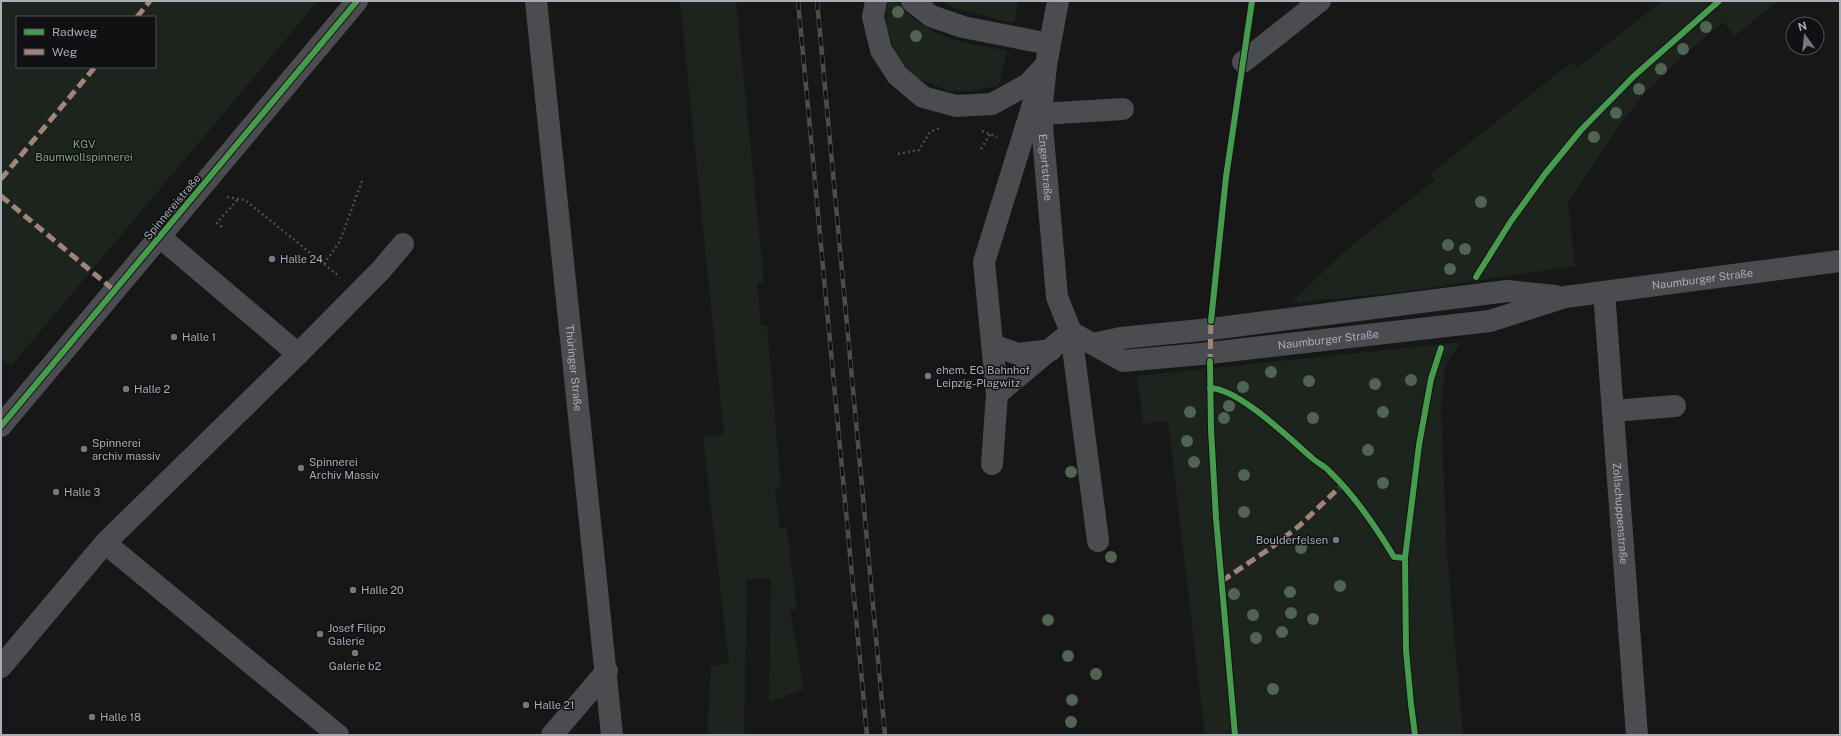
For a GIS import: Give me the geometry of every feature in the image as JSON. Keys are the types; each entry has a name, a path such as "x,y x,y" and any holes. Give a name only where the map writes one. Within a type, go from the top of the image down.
{"street":[{"name":"Spinnereistraße","path":"1,426 357,1"},
{"name":"Thüringer Straße","path":"536,1 612,735"},
{"path":"876,1 873,17 881,50 897,75 923,97 956,106 992,104 1028,84 1047,54"},
{"path":"912,1 931,16 1047,54"},
{"name":"Engertstraße","path":"1058,1 1047,54 1041,114 1057,296 1071,332 1098,541"},
{"path":"1243,62 1320,1"},
{"path":"992,464 997,394 984,262 1047,54"},
{"path":"1041,114 1123,109"},
{"path":"160,237 298,354"},
{"path":"1,666 105,543 298,354 381,270 404,244"},
{"name":"Naumburger Straße","path":"1071,332 1094,344 1121,338 1211,329 1507,291 1565,297 1840,261"},
{"name":"Zollschuppenstraße","path":"1604,292 1637,735"},
{"path":"997,394 1071,332"},
{"path":"992,345 1018,354 1051,350"},
{"path":"1613,411 1675,406"},
{"path":"105,543 338,735"},
{"path":"552,735 606,672"}],"path":[{"path":"898,154 919,150 930,132 942,128"},
{"path":"978,130 1020,146"},
{"path":"980,149 990,134"},
{"path":"324,264 340,241 363,178"},
{"path":"222,228 217,223 238,199 245,200 337,274"}],"green space":[{"name":"KGV Baumwollspinnerei","path":"1,1 318,1 11,366 1,358"},
{"path":"680,1 736,1 764,282 757,283 761,326 767,326 781,487 775,488 780,528 787,528 797,609 790,611 804,689 769,702 771,579 747,579 744,735 707,735 711,665 729,664 703,437 724,434"},
{"path":"887,1 897,1 908,14 920,24 947,37 976,45 1007,51 999,85 973,91 949,91 919,79 898,60 886,27"},
{"path":"942,1 1019,1 1014,23 957,9"},
{"path":"1662,1 1777,1 1735,36 1723,22 1676,62 1645,93 1618,127 1568,203 1575,266 1402,292 1291,303 1345,251 1435,180 1430,174 1572,62 1577,68"},
{"path":"1461,342 1445,366 1441,409 1447,553 1463,735 1205,735 1168,421 1143,424 1137,376"}],"tram line":[{"path":"1046,65 1051,55 1063,1"}],"railway":[{"path":"798,1 867,735"},
{"path":"817,1 885,735"}],"marked path":[{"path":"138,16 150,1"},
{"path":"1,179 94,68"},
{"path":"1,196 115,291"},
{"path":"1210,364 1211,318"},
{"path":"1222,581 1272,547 1299,526 1342,485"}],"cycle path":[{"path":"1,426 357,1"},
{"path":"1211,321 1226,177 1252,1"},
{"path":"1476,277 1511,221 1545,174 1581,130 1634,76 1719,1"},
{"path":"1415,735 1406,650 1405,558 1419,445 1431,379 1441,348"},
{"path":"1210,361 1211,429 1216,518 1235,735"},
{"path":"1210,388 1222,390 1249,405 1328,470 1365,512 1394,557 1405,558"}],"place":[{"name":"Halle 24","path":"272,259"},
{"name":"Halle 1","path":"174,337"},
{"name":"ehem. EG Bahnhof Leipzig-Plagwitz","path":"928,376"},
{"name":"Halle 2","path":"126,389"},
{"name":"Spinnerei archiv massiv","path":"84,449"},
{"name":"Spinnerei Archiv Massiv","path":"301,468"},
{"name":"Halle 3","path":"56,492"},
{"name":"Boulderfelsen","path":"1336,540"},
{"name":"Halle 20","path":"353,590"},
{"name":"Josef Filipp Galerie","path":"320,634"},
{"name":"Galerie b2","path":"355,653"},
{"name":"Halle 21","path":"526,705"},
{"name":"Halle 18","path":"92,717"}]}
